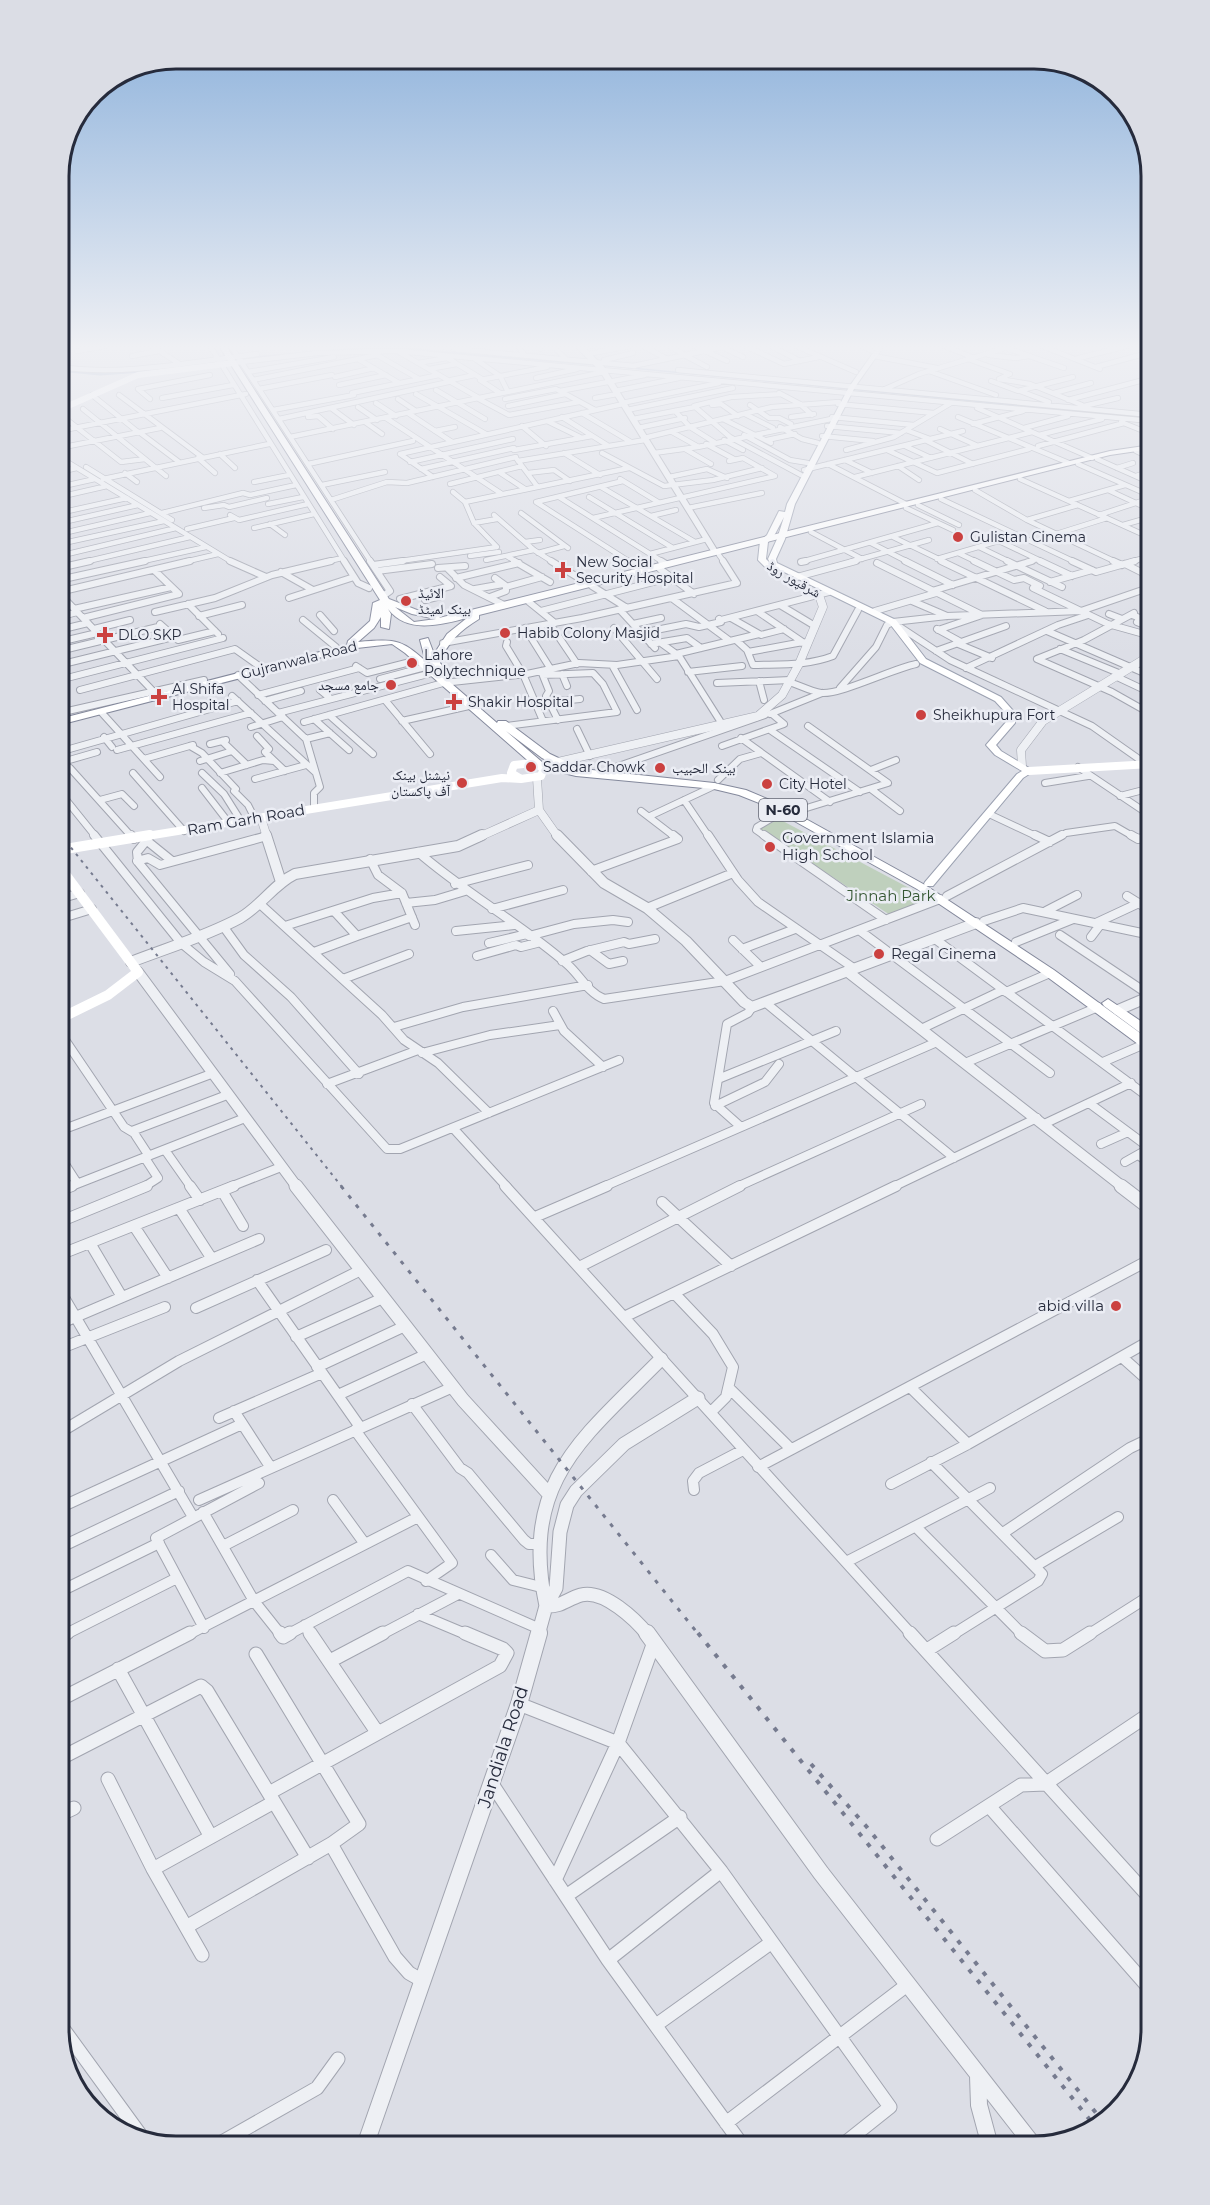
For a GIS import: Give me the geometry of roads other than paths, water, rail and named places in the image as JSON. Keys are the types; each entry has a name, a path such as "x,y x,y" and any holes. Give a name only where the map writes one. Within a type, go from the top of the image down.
{"highway":[{"path":"279,449 369,588 381,597 421,614 458,617 811,532 1095,458 1141,450"},
{"path":"286,449 381,597 394,611 414,623 427,626 428,636"},
{"path":"1095,458 1141,450"},
{"path":"781,538 1073,464"},
{"path":"590,584 663,566"},
{"name":"Gujranwala Road","path":"69,720 259,666 336,647 412,644 449,623 590,584"},
{"path":"381,597 386,614 382,637 393,643"},
{"path":"350,645 376,621 381,597"},
{"path":"350,645 376,648 424,664 458,628 480,614"},
{"name":"Gujranwala Road","path":"69,713 238,675 350,645 384,629 458,617"},
{"name":"N-60","path":"424,664 428,636"},
{"name":"N-60","path":"393,643 566,767 610,769 716,783 765,794 800,810 980,922 1141,1036"},
{"name":"N-60","path":"447,682 469,706 538,764 716,783 742,792 850,843 929,884 943,898"},
{"name":"N-60","path":"980,922 1016,942 1118,1010 1141,1033"}],"main road":[{"name":"شرقپور روڈ","path":"817,449 766,541 762,560 828,592 875,611 890,624 923,661 998,699 1001,704"},
{"name":"شرقپور روڈ","path":"770,564 806,469"},
{"name":"شرقپور روڈ","path":"770,564 819,595 890,624 916,664 992,702 1001,704"},
{"path":"1001,704 1012,714 1010,723 991,745 998,753 1025,768 1141,764"},
{"name":"Ram Garh Road","path":"434,789 491,776 523,762 538,764"},
{"path":"537,778 545,771 538,764"},
{"path":"512,768 513,775 521,778"},
{"path":"929,884 1025,768"},
{"name":"Ram Garh Road","path":"69,848 146,838 502,778 537,778"},
{"path":"69,879 135,967 108,995 69,1014"}],"street":[{"path":"102,449 122,463 145,459"},
{"path":"131,449 166,476"},
{"path":"162,449 179,462"},
{"path":"188,449 215,472"},
{"path":"69,485 245,449"},
{"path":"272,449 354,578 358,583 369,588"},
{"path":"298,449 390,591 381,597"},
{"path":"308,464 377,449"},
{"path":"423,449 400,454 433,477"},
{"path":"434,449 502,494"},
{"path":"410,462 467,449"},
{"path":"421,469 514,449 517,459 537,486"},
{"path":"331,500 365,491 387,482 407,483 517,459 586,449"},
{"path":"443,643 624,609 737,583 737,579 707,539 651,449"},
{"path":"654,453 685,449 711,464"},
{"path":"593,518 775,476 743,458 732,460 714,449"},
{"path":"752,449 777,463 806,469 892,449"},
{"path":"770,449 806,469"},
{"path":"846,450 851,449"},
{"path":"911,449 932,458"},
{"path":"944,449 973,464"},
{"path":"855,477 966,449"},
{"path":"887,450 937,473 1029,449 1073,464 1141,492"},
{"path":"1072,449 1141,478"},
{"path":"1003,450 1010,454"},
{"path":"1136,451 1141,453"},
{"path":"564,453 600,475"},
{"path":"602,453 662,486 726,477 762,468"},
{"path":"219,454 235,468"},
{"path":"984,455 991,459"},
{"path":"69,456 162,513 165,519 176,528 206,547 242,568 266,577"},
{"path":"542,457 552,465"},
{"path":"777,463 790,460"},
{"path":"845,460 872,473"},
{"path":"69,463 150,513 187,529 249,567 250,570"},
{"path":"1117,468 1133,463"},
{"path":"828,464 953,530"},
{"path":"450,484 522,466"},
{"path":"898,466 919,480"},
{"path":"69,470 77,468"},
{"path":"465,502 629,468"},
{"path":"669,477 708,469 733,481"},
{"path":"528,474 554,470 570,481"},
{"path":"499,472 548,511 642,570"},
{"path":"125,473 137,482"},
{"path":"609,473 658,502"},
{"path":"323,488 384,474"},
{"path":"1136,476 1141,474"},
{"path":"254,482 289,475"},
{"path":"1020,479 1141,532"},
{"path":"537,501 623,481"},
{"path":"162,513 244,493 249,495 296,485"},
{"path":"1069,501 1125,485"},
{"path":"70,502 107,486"},
{"path":"600,487 695,542"},
{"path":"975,490 1027,520 1141,572"},
{"path":"1108,490 1141,505"},
{"path":"442,560 497,547 474,524 465,502 453,492"},
{"path":"260,493 270,502"},
{"path":"688,508 762,493"},
{"path":"70,502 120,494"},
{"path":"559,496 650,554 678,582 694,594"},
{"path":"590,496 673,548"},
{"path":"69,542 212,506 228,507 303,497"},
{"path":"70,502 126,498"},
{"path":"942,499 1092,570 1099,572 1141,559"},
{"path":"1099,514 1141,501"},
{"path":"70,502 107,534"},
{"path":"187,529 232,517 239,520 308,504"},
{"path":"69,521 138,505"},
{"path":"801,562 940,524 956,524 918,505"},
{"path":"1027,520 1079,505"},
{"path":"282,510 294,519"},
{"path":"651,516 676,510"},
{"path":"528,515 548,511"},
{"path":"69,532 150,513"},
{"path":"373,565 474,554 495,559 566,547 528,515 521,513"},
{"path":"254,528 314,514"},
{"path":"474,524 496,517 536,552 607,595 624,609 633,624 653,647 661,643 687,638 701,648"},
{"path":"1056,534 1107,518"},
{"path":"1123,525 1141,520"},
{"path":"270,524 285,535"},
{"path":"69,554 176,528"},
{"path":"83,618 178,594 147,560 114,532"},
{"path":"811,532 862,559"},
{"path":"937,559 1019,535"},
{"path":"69,566 190,537"},
{"path":"893,537 1048,613"},
{"path":"650,554 707,539"},
{"path":"525,542 540,540"},
{"path":"797,577 929,540"},
{"path":"999,541 1072,576"},
{"path":"871,543 953,585"},
{"path":"69,578 206,547"},
{"path":"979,547 1062,587"},
{"path":"487,557 499,552"},
{"path":"958,553 1015,580 1026,579 1040,586"},
{"path":"69,591 218,554"},
{"path":"508,556 550,582"},
{"path":"155,612 224,595 281,572 342,558"},
{"path":"424,600 445,587 451,586 428,558"},
{"path":"875,611 1037,559"},
{"path":"877,562 982,615"},
{"path":"377,571 437,571 465,576 519,563"},
{"path":"452,573 457,567 465,566"},
{"path":"457,567 465,576"},
{"path":"1092,570 1033,588 1111,625 1141,633"},
{"path":"281,572 313,590"},
{"path":"452,573 504,605"},
{"path":"475,589 542,577"},
{"path":"290,598 354,578"},
{"path":"490,597 506,592 505,585 495,578"},
{"path":"541,611 664,579 678,582"},
{"path":"69,613 171,587"},
{"path":"445,587 454,593"},
{"path":"840,688 876,646 890,624 947,616 1080,611 1141,591"},
{"path":"641,633 687,624 699,627 719,619 731,618 828,592"},
{"path":"400,599 435,594"},
{"path":"435,594 442,602"},
{"path":"610,769 653,752 765,717 782,695 799,664 805,644 823,607 819,595"},
{"path":"673,598 748,652 753,665 799,664 833,656 858,610"},
{"path":"912,601 947,616"},
{"path":"529,602 553,623 577,663"},
{"path":"69,604 152,690"},
{"path":"69,677 223,638 188,604"},
{"path":"199,616 242,605"},
{"path":"780,605 815,626"},
{"path":"757,611 805,644"},
{"path":"1109,614 1122,619"},
{"path":"1141,624 1137,622 1140,618 1133,614 1037,659 1101,687 1141,708"},
{"path":"320,615 334,632"},
{"path":"982,615 937,629 992,658"},
{"path":"966,668 1088,615"},
{"path":"633,624 661,618"},
{"path":"731,618 759,634"},
{"path":"69,639 130,620"},
{"path":"303,620 336,647"},
{"path":"69,628 88,623"},
{"path":"309,627 327,623"},
{"path":"69,649 160,624 173,637 180,640 215,631"},
{"path":"890,624 966,668 1092,726 1141,759"},
{"path":"936,651 1006,626"},
{"path":"525,628 550,668"},
{"path":"614,628 657,679"},
{"path":"542,673 550,668 577,663 612,665 678,655 784,629"},
{"path":"1047,631 1141,671"},
{"path":"69,662 173,637"},
{"path":"507,642 506,647 523,674 543,721"},
{"path":"661,643 678,655 722,724"},
{"path":"748,652 805,644"},
{"path":"80,690 235,649 259,666"},
{"path":"1060,649 1141,687"},
{"path":"1025,768 1021,750 1024,743 1043,721 1141,662"},
{"path":"258,694 357,667 366,673 424,664"},
{"path":"385,678 424,664"},
{"path":"251,727 331,699 396,682 424,664"},
{"path":"566,767 590,756 765,715 822,693 860,683 895,668 916,664"},
{"path":"612,665 637,710"},
{"path":"688,672 742,666"},
{"path":"376,671 396,682"},
{"path":"542,673 549,691 546,696 558,720"},
{"path":"304,722 447,682 542,673 592,673 603,684 616,713 506,726"},
{"path":"562,674 566,684 596,678"},
{"path":"238,675 306,739 320,787 314,795 314,808"},
{"name":"Gujranwala Road","path":"69,712 152,690 206,681"},
{"name":"Gujranwala Road","path":"69,721 184,692 206,681"},
{"path":"759,681 764,700"},
{"path":"717,683 790,681 822,693"},
{"path":"603,684 622,682"},
{"path":"320,690 331,699"},
{"path":"265,701 301,691"},
{"path":"69,749 235,698 315,773"},
{"path":"385,699 430,754"},
{"path":"550,702 580,699"},
{"path":"402,721 469,706"},
{"path":"102,713 159,776 140,781"},
{"path":"92,733 114,749 251,713"},
{"path":"329,715 374,754"},
{"path":"722,746 784,724 765,715"},
{"path":"178,717 192,729"},
{"path":"314,719 349,750"},
{"path":"800,810 888,783 808,726"},
{"path":"577,729 590,756"},
{"path":"770,730 860,792"},
{"path":"306,739 330,733"},
{"path":"257,736 269,749 265,752 285,771"},
{"path":"741,738 830,802"},
{"path":"210,744 224,740 247,765"},
{"path":"144,759 192,745 204,760 220,772 258,819 267,836 281,882"},
{"path":"204,760 232,751"},
{"path":"69,760 97,752"},
{"path":"650,816 716,783 740,759 761,753"},
{"path":"241,821 224,794 204,774 267,759 274,761"},
{"path":"871,770 896,760"},
{"path":"255,779 306,765"},
{"path":"1078,767 1088,776 1141,809"},
{"path":"70,768 134,839"},
{"path":"133,773 184,831"},
{"path":"1046,783 1088,776"},
{"path":"537,778 539,810 566,846 591,872 647,908 686,941 752,1007"},
{"path":"202,788 229,824"},
{"path":"872,789 900,811"},
{"path":"1119,796 1141,791"},
{"path":"100,800 122,794 134,806"},
{"path":"684,800 734,873 758,902 795,929 822,944 937,1042 1141,1200"},
{"path":"69,803 181,943 204,962 236,981"},
{"path":"539,810 473,841 312,868 287,877 260,904 240,918 198,935 135,967 211,1074 361,1270 476,1415 549,1494"},
{"path":"591,872 678,839 641,811"},
{"path":"784,811 755,829 886,920"},
{"path":"989,814 1050,842"},
{"path":"418,852 455,884 562,961 588,985 596,996 604,999 725,981 943,898 1069,832 1115,826 1138,839 1141,838"},
{"path":"137,861 148,858 157,865 267,836"},
{"path":"172,861 146,838 137,852 137,861 236,981 387,1149 400,1149 619,1060"},
{"path":"314,952 357,936 413,921 402,893 378,875 370,860"},
{"path":"455,884 528,865"},
{"path":"647,908 734,873"},
{"path":"492,909 563,890"},
{"path":"406,903 435,900 465,891"},
{"path":"69,896 80,893"},
{"path":"285,926 373,898 402,893"},
{"path":"1046,911 1077,895"},
{"path":"1127,896 1141,904"},
{"path":"260,904 420,1052 438,1063 489,1113"},
{"path":"715,1106 727,1024 750,1012 752,1007 1018,908 1046,911 1141,933"},
{"path":"69,916 92,909"},
{"path":"1091,937 1098,924 1141,909"},
{"path":"334,911 357,936"},
{"path":"1016,942 1073,918"},
{"path":"489,943 550,928 587,922 613,920 622,924 628,922"},
{"path":"456,931 485,927 489,930 514,925"},
{"path":"222,926 244,955 291,997 358,1074"},
{"path":"742,949 795,929"},
{"path":"859,930 1050,1072"},
{"path":"1060,935 1141,989"},
{"path":"562,961 590,950 624,942 629,944 655,939"},
{"path":"935,939 1141,1091"},
{"path":"733,940 761,967"},
{"path":"477,956 504,941 521,947 537,943"},
{"path":"590,950 609,964 623,961"},
{"path":"343,979 409,954"},
{"path":"921,1029 1050,973"},
{"path":"394,1028 463,1007 588,985"},
{"path":"1118,1010 1141,1000"},
{"path":"766,1003 954,1158"},
{"path":"965,1063 1098,1007"},
{"path":"554,1011 560,1025 603,1066"},
{"path":"327,1084 420,1052 490,1035 560,1025"},
{"path":"718,1079 836,1031"},
{"path":"535,1217 937,1042"},
{"path":"69,1046 126,1129 132,1131 227,1095"},
{"path":"1103,1062 1141,1046"},
{"path":"715,1106 765,1082 780,1064"},
{"path":"69,1127 211,1074"},
{"path":"624,1317 954,1158 1131,1083"},
{"path":"1089,1102 1141,1142"},
{"path":"579,1267 765,1173 921,1104"},
{"path":"715,1106 741,1127"},
{"path":"69,1187 245,1118"},
{"path":"453,1128 711,1412 758,1467 848,1561 1045,1784 1141,1887"},
{"path":"69,1218 154,1183 158,1178 132,1131"},
{"path":"1101,1144 1128,1132"},
{"path":"165,1150 200,1200"},
{"path":"1125,1162 1141,1154"},
{"path":"69,1251 281,1167"},
{"path":"69,1170 78,1183"},
{"path":"222,1191 243,1226"},
{"path":"662,1202 731,1266"},
{"path":"179,1208 212,1259"},
{"path":"134,1226 168,1278"},
{"path":"69,1320 259,1239"},
{"path":"90,1243 122,1297"},
{"path":"196,1308 326,1250"},
{"path":"758,1467 1141,1265"},
{"path":"69,1427 179,1361 361,1270"},
{"path":"257,1280 452,1563 426,1581"},
{"path":"674,1293 713,1334 733,1367 730,1389 723,1402 711,1412"},
{"path":"296,1337 383,1298"},
{"path":"69,1306 179,1491 223,1546 255,1601 283,1636 405,1572 413,1572 426,1581 540,1629"},
{"path":"69,1345 165,1307"},
{"path":"219,1418 405,1326"},
{"path":"891,1484 968,1444 1141,1347"},
{"path":"338,1395 427,1354"},
{"path":"1123,1358 1141,1374"},
{"path":"661,1359 563,1464 549,1494 543,1517 541,1544 541,1587 546,1606 558,1608 582,1595 605,1601 631,1614 654,1641 821,1873 1026,2136"},
{"path":"199,1500 453,1387"},
{"path":"911,1388 968,1444"},
{"path":"730,1389 791,1449"},
{"name":"Jandiala Road","path":"369,2136 519,1704 546,1606 556,1588 560,1532 567,1505 576,1491 624,1444 698,1398"},
{"path":"412,1404 460,1468 468,1473 524,1540 529,1544 541,1544"},
{"path":"234,1411 271,1468"},
{"path":"69,1503 242,1424"},
{"path":"1003,1533 1130,1448 1141,1443"},
{"path":"694,1490 693,1481 699,1473 743,1450"},
{"path":"927,1650 1038,1581 1042,1574 1036,1565 931,1462"},
{"path":"204,1628 157,1536 259,1483"},
{"path":"848,1561 990,1488"},
{"path":"69,1543 179,1491"},
{"path":"333,1500 364,1544"},
{"path":"223,1546 293,1510"},
{"path":"69,1694 204,1628 418,1516"},
{"path":"1036,1565 1118,1517"},
{"path":"916,1527 1030,1642 1045,1651 1063,1650 1141,1602"},
{"path":"69,1587 159,1543"},
{"path":"491,1555 513,1580 541,1587"},
{"path":"69,1632 177,1578"},
{"path":"330,1661 458,1594"},
{"path":"153,1869 211,1837 323,1763 500,1666 507,1658 507,1653 503,1649 418,1614"},
{"path":"306,1625 377,1732"},
{"path":"555,1880 618,1743 654,1641"},
{"path":"186,1927 332,1844 356,1827 359,1822 256,1654"},
{"path":"118,1669 211,1837"},
{"path":"69,1753 196,1687 204,1688 308,1858"},
{"path":"519,1704 618,1743 680,1817 890,2107 854,2136"},
{"path":"937,1839 1021,1785 1045,1784 1141,1720"},
{"path":"108,1779 153,1869 202,1955"},
{"path":"491,1784 608,1960 736,2136"},
{"path":"989,1806 1141,1979"},
{"path":"69,1810 74,1808"},
{"path":"566,1896 680,1817"},
{"path":"332,1844 395,1957 409,1973 423,1981"},
{"path":"608,1960 721,1871"},
{"path":"656,2025 772,1942"},
{"path":"726,2123 838,2035 907,1985"},
{"path":"69,2038 135,2127"},
{"path":"233,2136 317,2088 338,2059"},
{"path":"978,2076 979,2105 987,2136"}],"railway":[{"path":"69,845 342,1187"},
{"path":"341,1186 699,1635"},
{"path":"698,1633 1090,2120"},
{"path":"811,1764 866,1826 1098,2115"}],"place":[{"name":"Gulistan Cinema","path":"958,537"},
{"name":"New Social Security Hospital","path":"563,570"},
{"name":"الائیڈ بینک لمیٹڈ","path":"406,601"},
{"name":"Habib Colony Masjid","path":"505,633"},
{"name":"DLO SKP","path":"105,635"},
{"name":"Lahore Polytechnique","path":"412,663"},
{"name":"جامع مسجد","path":"391,685"},
{"name":"Al Shifa Hospital","path":"159,697"},
{"name":"Shakir Hospital","path":"454,702"},
{"name":"Sheikhupura Fort","path":"921,715"},
{"name":"Saddar Chowk","path":"531,767"},
{"name":"بينک الحبيب","path":"660,768"},
{"name":"نیشنل بینک آف پاکستان","path":"462,783"},
{"name":"City Hotel","path":"767,784"},
{"name":"Government Islamia High School","path":"770,847"},
{"name":"Regal Cinema","path":"879,954"},
{"name":"abid villa","path":"1116,1306"}],"park label":[{"name":"Jinnah Park","path":"891,896"}]}
